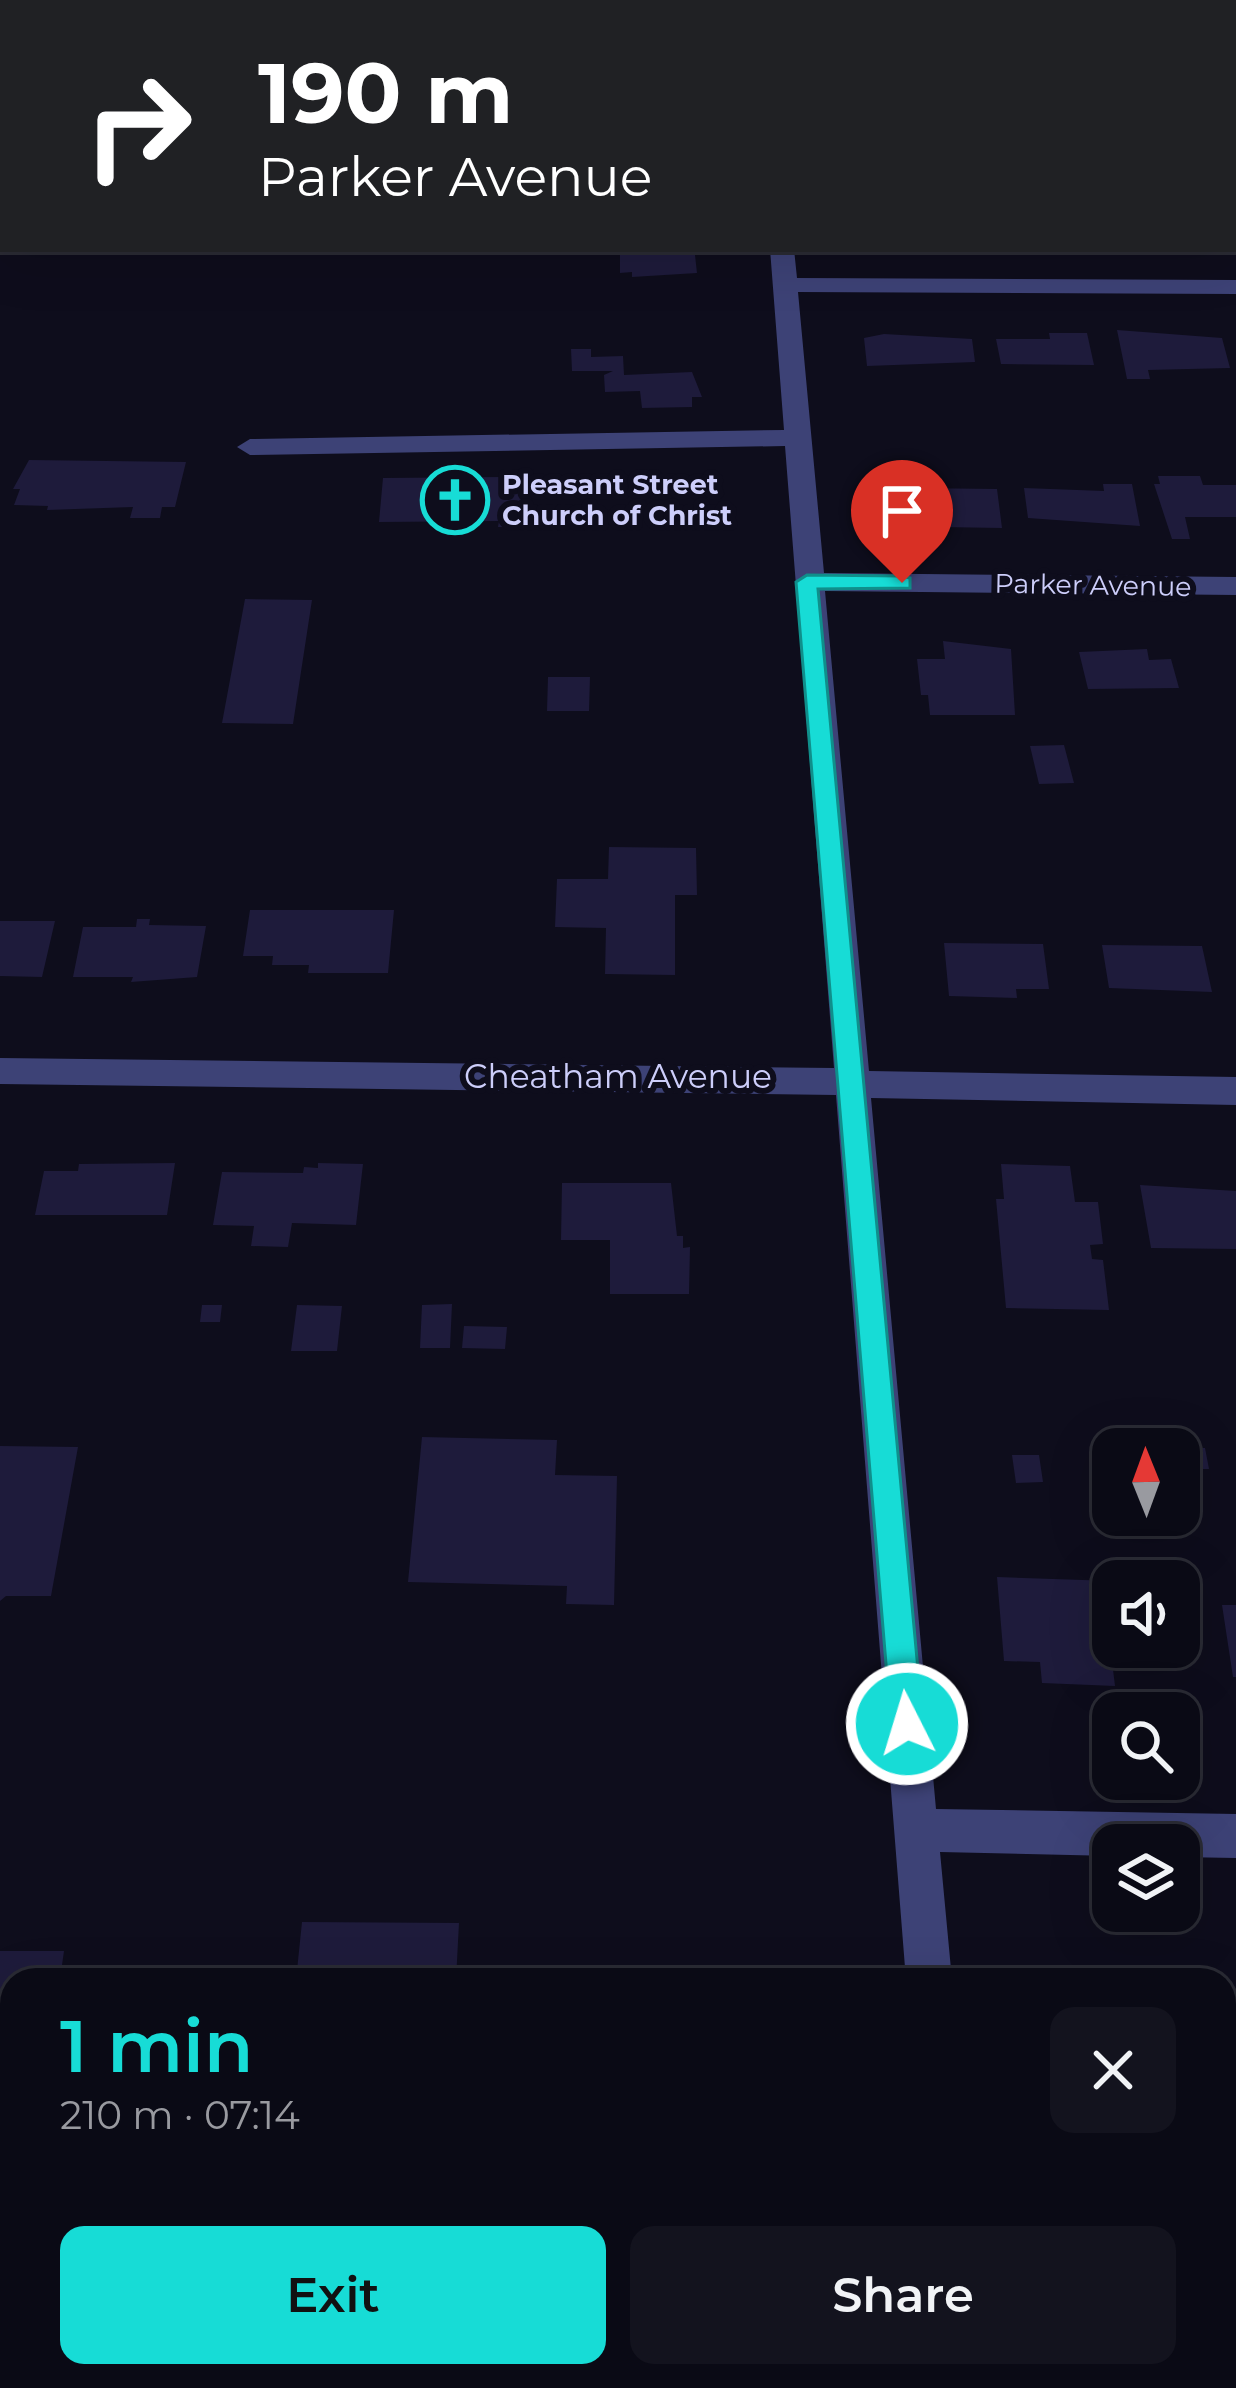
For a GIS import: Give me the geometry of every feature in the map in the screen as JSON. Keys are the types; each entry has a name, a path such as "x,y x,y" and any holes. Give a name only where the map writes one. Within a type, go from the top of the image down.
{"street":[{"path":"928,1968 807,582 784,267 1236,287"},
{"path":"250,447 797,438"},
{"name":"Parker Avenue","path":"807,582 1236,586"},
{"name":"Cheatham Avenue","path":"0,1071 786,1077 929,1089 1236,1091"},
{"path":"916,1830 1236,1836"}],"building":[{"path":"620,254 695,255 697,273 632,277 632,272 620,273"},
{"path":"1117,330 1222,338 1230,368 1148,370 1150,379 1127,379"},
{"path":"1049,333 1087,333 1094,365 1001,364 996,339 1050,339"},
{"path":"884,334 972,339 975,362 867,366 864,338"},
{"path":"571,349 591,349 591,357 623,356 624,375 692,372 702,397 692,397 692,407 642,408 640,391 605,392 604,375 613,371 572,371"},
{"path":"29,460 186,462 175,507 162,507 160,518 130,518 133,507 47,510 48,506 14,505 20,489 13,489"},
{"name":"Pleasant Street Church of Christ","path":"502,473 529,473 528,527 498,527 499,521 379,522 383,478 501,477"},
{"path":"1158,476 1200,476 1203,485 1236,485 1236,517 1185,517 1190,539 1172,539 1154,484 1160,484"},
{"path":"1103,484 1132,484 1140,526 1028,518 1024,488 1104,491"},
{"path":"913,488 997,489 1002,528 880,526 878,494 914,495"},
{"path":"245,599 312,600 293,724 222,723"},
{"path":"943,641 1011,649 1015,715 930,715 928,695 921,695 917,659 945,659"},
{"path":"1147,649 1149,660 1171,659 1179,688 1088,689 1079,652"},
{"path":"548,677 590,677 589,711 547,711"},
{"path":"1064,745 1074,783 1039,784 1030,746"},
{"path":"609,847 696,848 697,895 675,895 675,975 605,974 606,928 555,927 557,879 608,879"},
{"path":"250,910 394,910 388,973 308,973 309,965 272,965 273,956 243,956"},
{"path":"137,919 150,919 149,925 206,926 197,977 131,982 133,977 73,977 83,927 136,927"},
{"path":"0,921 55,921 42,977 0,976"},
{"path":"944,943 1043,944 1049,989 1016,989 1017,998 949,996"},
{"path":"1102,945 1202,946 1212,992 1109,988"},
{"path":"175,1163 167,1215 35,1215 44,1171 78,1171 79,1164"},
{"path":"318,1163 363,1164 356,1225 292,1223 288,1247 251,1246 254,1226 213,1225 222,1172 303,1173 304,1167 318,1168"},
{"path":"1001,1164 1070,1166 1075,1202 1098,1202 1103,1244 1090,1245 1092,1259 1103,1260 1109,1310 1006,1308 996,1199 1004,1199"},
{"path":"562,1183 671,1183 677,1236 683,1236 683,1248 690,1247 689,1294 610,1294 610,1240 561,1240"},
{"path":"1140,1185 1236,1191 1236,1249 1151,1248"},
{"path":"452,1304 450,1348 420,1348 422,1305"},
{"path":"202,1305 222,1305 220,1322 200,1322"},
{"path":"297,1305 342,1306 337,1351 291,1351"},
{"path":"464,1326 507,1327 505,1349 462,1348"},
{"path":"422,1437 557,1440 555,1475 617,1476 614,1605 566,1604 567,1586 408,1582"},
{"path":"0,1446 78,1447 51,1596 6,1596 0,1601"},
{"path":"1200,1448 1205,1448 1209,1469 1200,1469"},
{"path":"1012,1455 1039,1455 1043,1482 1016,1483"},
{"path":"997,1577 1092,1580 1092,1668 1113,1668 1115,1686 1042,1683 1040,1662 1004,1661"},
{"path":"1222,1605 1236,1605 1236,1677 1233,1677"},
{"path":"302,1922 459,1923 457,1968 297,1968"},
{"path":"0,1951 64,1951 62,1965 142,1967 142,1968 0,1968"}],"place":[{"name":"Pleasant Street Church of Christ","path":"455,500"}],"route":[{"path":"902,583 807,582 907,1724"}]}
